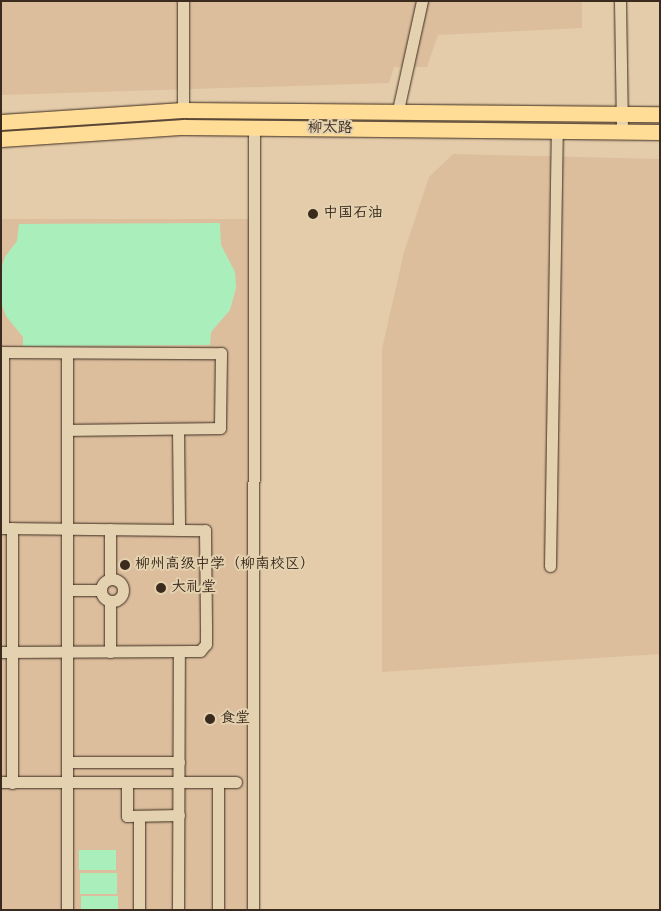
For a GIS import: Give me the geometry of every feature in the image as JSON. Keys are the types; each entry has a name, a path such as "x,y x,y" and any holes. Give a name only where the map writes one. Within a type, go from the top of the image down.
{"main road":[{"name":"柳太路","path":"1,122 183,110 398,110 660,114"},
{"name":"柳太路","path":"1,140 184,127 660,132"}],"street":[{"path":"183,1 183,110"},
{"path":"398,110 422,1"},
{"path":"620,1 622,131"},
{"path":"253,910 254,129"},
{"path":"550,566 557,130"},
{"path":"67,430 220,428 221,354 2,352 7,783 236,782"},
{"path":"67,352 67,910"},
{"path":"178,429 179,530"},
{"path":"5,528 205,530 206,624 206,644 200,651 6,652"},
{"path":"110,529 110,579"},
{"path":"110,579 118,581 123,591 117,600 110,602 104,599 100,590 104,582 110,579"},
{"path":"67,590 100,590"},
{"path":"110,602 110,652"},
{"path":"178,910 179,652"},
{"path":"66,762 179,762"},
{"path":"128,782 127,816 179,815"},
{"path":"218,782 218,910"},
{"path":"138,910 139,816"}],"shaded area":[{"path":"1,1 582,1 582,28 438,35 427,67 394,67 389,83 1,95"},
{"path":"453,154 660,159 660,654 382,672 382,349 404,252 429,177"},
{"name":"柳州高级中学（柳南校区）","path":"1,219 249,219 249,910 1,910"}],"green space":[{"path":"220,223 221,245 235,272 236,288 230,310 211,332 210,345 23,346 23,337 6,316 1,303 1,269 5,257 17,241 19,224"},
{"path":"79,850 116,850 116,870 79,870"},
{"path":"80,873 117,873 117,894 80,894"},
{"path":"81,896 118,896 118,910 81,910"}],"place":[{"name":"中国石油","path":"313,214"},
{"name":"柳州高级中学（柳南校区）","path":"125,565"},
{"name":"大礼堂","path":"161,588"},
{"name":"食堂","path":"210,719"}]}
